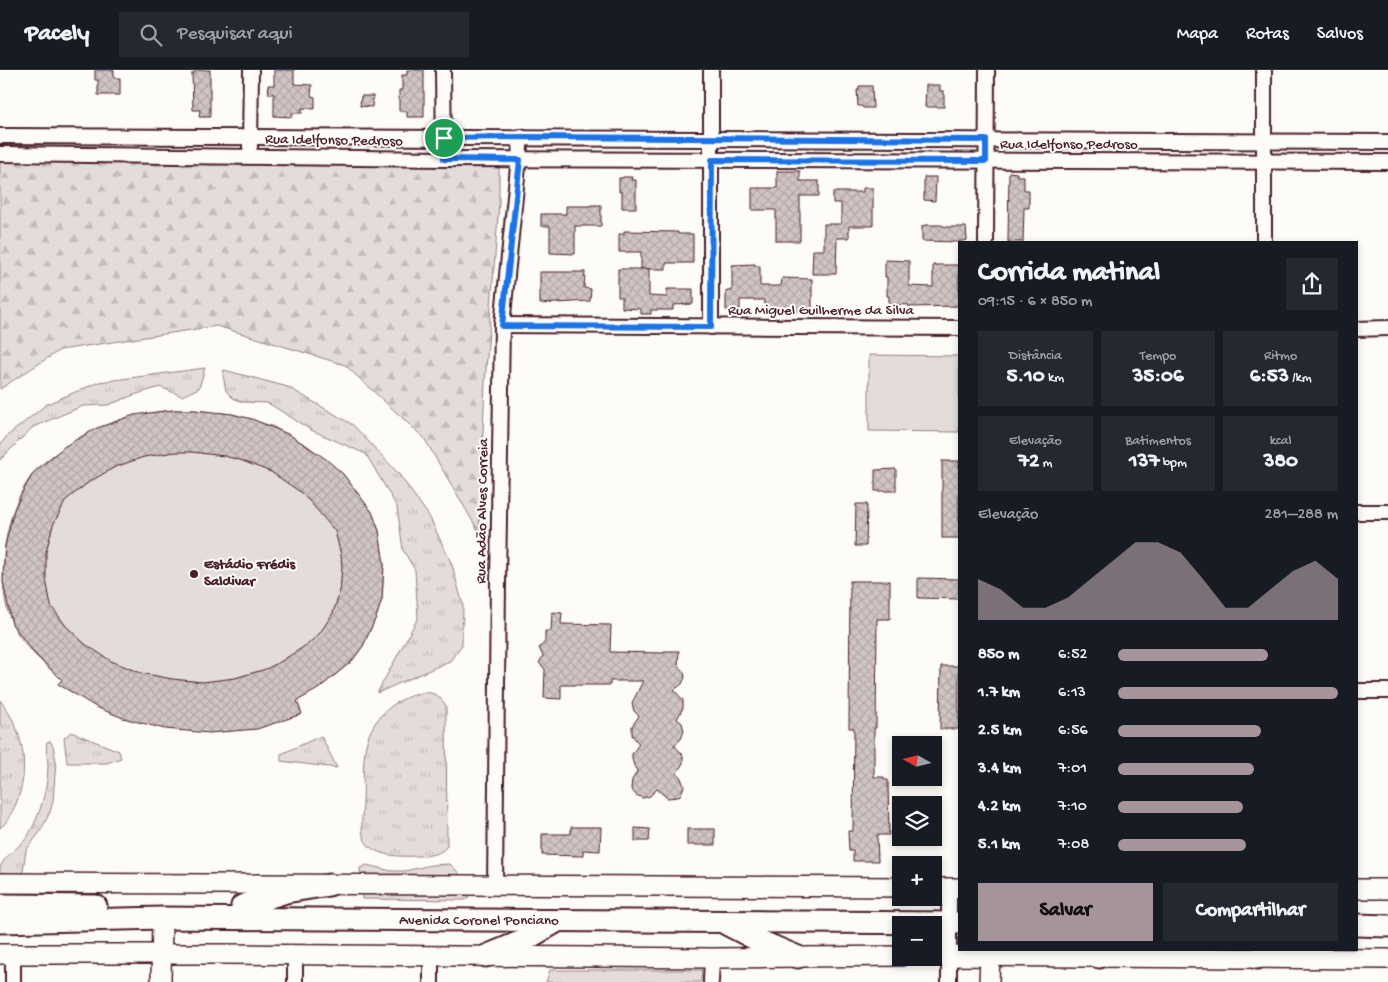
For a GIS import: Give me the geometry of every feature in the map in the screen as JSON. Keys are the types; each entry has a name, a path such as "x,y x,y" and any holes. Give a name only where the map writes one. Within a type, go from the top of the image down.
{"main road":[{"path":"0,883 892,888"},
{"path":"242,906 286,892 329,885"},
{"path":"1358,889 1388,889"},
{"path":"0,905 242,906 954,916"},
{"path":"1358,912 1388,912"},
{"name":"Avenida Coronel Ponciano","path":"0,922 162,918 723,922 954,916"},
{"path":"160,982 162,918"},
{"path":"486,956 527,939 558,921"},
{"path":"723,922 755,939 798,957"},
{"path":"1358,925 1388,926"},
{"path":"1257,958 1275,951"},
{"path":"942,956 1095,953 1257,958 1388,958"},
{"path":"7,954 712,958 892,956"},
{"path":"989,982 990,956"}],"street":[{"path":"251,70 251,157"},
{"path":"443,70 444,159"},
{"path":"711,70 711,327"},
{"path":"986,241 987,70"},
{"path":"1264,70 1264,241"},
{"name":"Rua Idelfonso Pedroso","path":"0,136 1388,142"},
{"name":"Rua Adão Alves Correia","path":"495,886 502,326 521,137"},
{"name":"Rua Idelfonso Pedroso","path":"0,154 520,160 1388,162"},
{"name":"Rua Miguel Guilherme da Silva","path":"502,326 958,328"},
{"path":"1358,329 1388,328"},
{"path":"1358,512 1388,512"},
{"path":"1358,691 1388,691"},
{"path":"947,888 954,916 942,956 949,982"},
{"path":"7,954 13,982"},
{"path":"295,955 295,982"},
{"path":"431,955 431,982"},
{"path":"711,982 712,958"}],"green space":[{"path":"0,159 431,161 499,168 499,204 485,382 479,532 424,438 345,365 217,326 60,350 0,389"},
{"path":"869,355 958,356 958,432 869,431"},
{"path":"205,368 199,388 182,396 160,387 108,405 83,406 33,427 0,460 0,445 7,436 47,404 99,382"},
{"path":"224,370 288,387 353,425 398,473 429,516 452,565 463,605 462,645 450,661 377,693 418,618 415,570 403,550 397,507 366,454 311,430 268,403 242,402 233,398 226,391"},
{"name":"Estádio Frédis Saldivar","path":"173,410 232,414 272,426 308,446 343,474 372,512 379,531 384,565 382,599 363,646 352,661 318,689 74,688 39,659 23,641 12,623 5,599 3,581 4,556 12,513 32,475 55,454 98,428 127,418"},
{"path":"425,692 437,696 446,706 447,846 437,853 429,855 404,856 385,854 369,846 362,831 366,745 374,725 387,710 405,698"},
{"path":"0,700 15,724 20,737 24,765 20,792 15,806 7,821 0,828"},
{"path":"71,732 119,751 121,758 107,763 67,763 64,738"},
{"path":"321,736 337,768 281,761 281,754"},
{"path":"50,741 56,761 53,801 40,832 26,850 19,899 5,895 0,891 0,868 5,859 28,836 36,820 47,783 46,745"},
{"path":"450,864 460,874 468,891 469,896 466,900 362,899 360,868 367,865 391,871 405,871 431,865"},
{"path":"550,970 702,970 701,982 546,982"}],"building":[{"path":"95,70 114,70 114,78 120,78 120,95 98,95 98,80 95,80"},
{"path":"195,70 210,70 210,117 199,117 200,110 193,110 192,73 195,73"},
{"path":"274,70 294,70 294,84 312,85 311,96 315,97 315,109 302,108 302,113 292,113 292,117 274,116 274,94 269,94 268,85 274,85"},
{"path":"407,70 424,70 424,117 407,117 407,111 399,111 399,90 402,90 402,75 407,75"},
{"path":"926,85 940,85 940,91 944,91 944,107 925,107"},
{"path":"859,86 872,86 873,108 858,106 857,90 859,90"},
{"path":"361,96 373,96 372,107 360,106"},
{"path":"777,171 800,171 800,181 819,181 819,196 800,196 800,241 776,241 776,210 752,210 752,188 777,188"},
{"path":"1009,172 1017,173 1017,176 1024,176 1024,190 1029,190 1029,208 1024,208 1023,241 1008,241"},
{"path":"632,177 631,180 636,180 636,208 622,208 622,192 619,192 619,178"},
{"path":"924,177 936,177 935,201 924,200"},
{"path":"863,188 873,188 873,226 849,226 849,238 837,238 836,274 812,274 813,250 824,250 824,224 841,224 841,203 833,203 833,192 863,192"},
{"path":"601,205 601,226 575,226 575,254 550,253 550,226 541,226 541,214 566,214 566,206"},
{"path":"922,226 966,227 967,240 958,242 922,241"},
{"path":"624,231 693,234 693,263 666,263 666,269 641,269 641,252 619,252 619,234 624,234"},
{"path":"885,260 909,261 909,286 933,287 933,265 958,265 958,306 909,307 909,305 889,304 887,277 885,277"},
{"path":"755,264 755,266 760,266 760,286 781,286 782,278 812,279 812,309 810,311 765,311 764,300 740,300 740,310 726,310 726,291 732,291 732,265"},
{"path":"618,269 649,269 649,296 667,297 667,289 693,289 693,304 673,305 673,310 651,310 651,314 641,314 641,309 622,308 622,297 618,297"},
{"path":"540,272 585,272 584,288 591,289 590,301 540,304"},
{"path":"173,410 194,410 232,414 252,419 290,435 326,459 343,474 372,512 379,531 384,565 382,599 377,615 363,646 352,661 318,689 297,701 302,714 257,729 209,733 165,729 123,718 96,707 58,684 62,680 35,654 12,624 3,582 5,546 14,510 33,473 65,446 97,428 134,415","holes":["175,452 192,452 240,460 271,472 299,491 335,531 342,567 340,591 333,613 320,633 308,644 266,669 235,678 203,682 141,673 111,661 85,644 66,626 51,606 46,579 46,552 53,525 66,500 89,482 115,467 144,457"]},
{"path":"942,461 958,461 958,538 942,538"},
{"path":"896,469 896,491 875,491 875,470"},
{"path":"856,504 867,504 866,546 855,546"},
{"path":"918,578 958,579 958,599 918,598"},
{"path":"850,581 890,581 890,619 877,619 874,777 884,777 884,780 888,780 889,835 877,835 878,861 853,861 853,851 849,851 848,831 853,831 854,728 849,728"},
{"path":"552,612 562,613 561,624 611,625 610,652 664,653 664,651 679,651 678,665 684,672 685,677 682,684 674,690 683,700 683,708 677,719 682,723 684,731 681,739 674,745 683,755 683,763 677,773 684,786 678,797 667,798 657,789 650,796 643,798 636,795 631,789 632,780 638,770 634,766 632,754 639,744 632,735 632,726 639,716 634,711 632,703 643,681 610,681 610,685 561,685 561,699 544,698 545,669 539,663 543,656 539,648 545,642 545,631 551,631"},
{"path":"941,666 958,666 958,729 940,729"},
{"path":"571,827 601,827 600,851 583,850 583,856 542,855 542,834 571,834"},
{"path":"635,828 650,829 649,841 635,841"},
{"path":"687,829 715,829 715,845 687,845"}],"place":[{"name":"Estádio Frédis Saldivar","path":"194,574"}],"route":[{"path":"444,138 986,140 986,161 712,160 711,327 502,326 520,160 444,159 444,138"}]}
